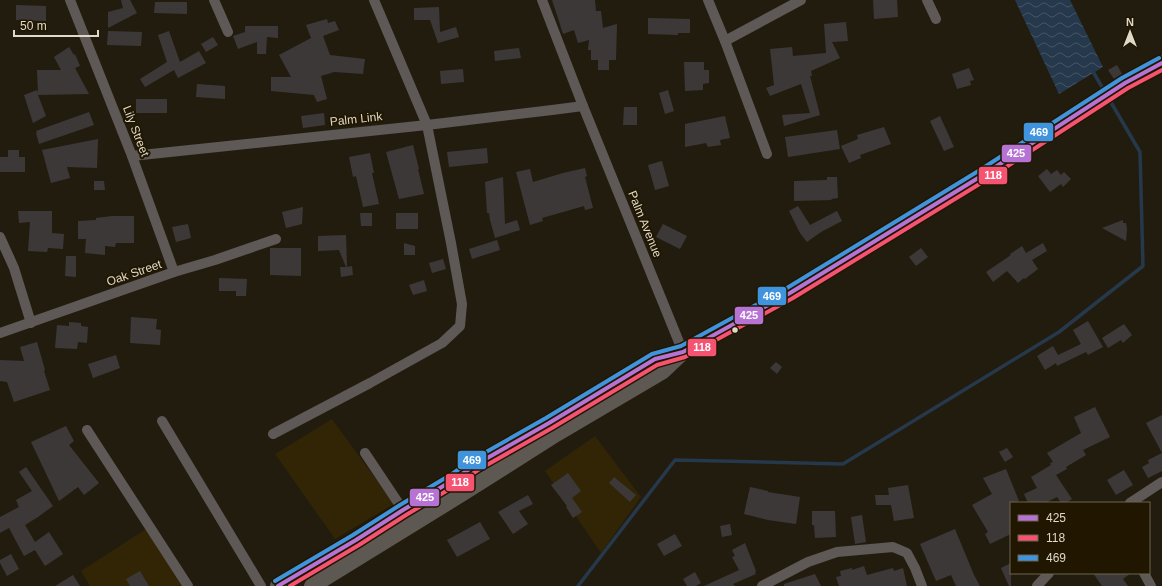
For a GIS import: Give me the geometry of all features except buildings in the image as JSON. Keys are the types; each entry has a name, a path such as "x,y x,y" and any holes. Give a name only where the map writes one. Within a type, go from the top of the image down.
{"main road":[{"path":"312,586 663,370 683,352 790,294 983,175 1084,108 1162,63"},
{"path":"278,586 356,540 475,465 549,423 655,359 683,352"}],"street":[{"name":"Lily Street","path":"70,0 132,156 174,272"},
{"path":"214,0 228,32"},
{"path":"272,434 370,383 442,343 460,326 462,304 427,125 374,0"},
{"name":"Palm Avenue","path":"542,0 583,106 683,352"},
{"path":"708,0 725,41 767,154"},
{"path":"725,41 801,0"},
{"path":"927,0 936,19"},
{"name":"Palm Link","path":"132,156 427,125 583,106"},
{"path":"0,237 14,268 31,323"},
{"name":"Oak Street","path":"0,333 174,272 215,260 276,239"},
{"path":"162,421 261,586"},
{"path":"87,430 188,586"},
{"path":"365,453 403,510"},
{"path":"1132,502 1162,482"},
{"path":"762,586 808,562 837,552 893,547 907,553 922,586"},
{"path":"1036,586 1048,574"},
{"path":"1145,574 1151,586"}],"shaded area":[{"path":"332,419 394,504 335,539 275,454"},
{"path":"595,436 641,497 601,553 545,471"},
{"path":"146,529 184,586 90,586 81,571"}],"water":[{"path":"1015,0 1070,0 1103,67 1059,94"}],"waterway":[{"path":"1092,70 1105,92"},
{"path":"578,586 675,460 843,464 1059,332 1143,266 1140,152 1109,99"}],"transit line":[{"name":"469","path":"275,581 353,535 472,460 546,418 652,354 681,346 787,288 980,170 1122,78 1159,58"},
{"name":"425","path":"278,586 356,540 475,465 549,423 655,359 683,352 790,293 983,175 1125,83 1162,63"},
{"name":"118","path":"290,586 458,484 478,470 552,428 657,365 685,357 793,298 986,180 1128,88 1162,70"}]}
